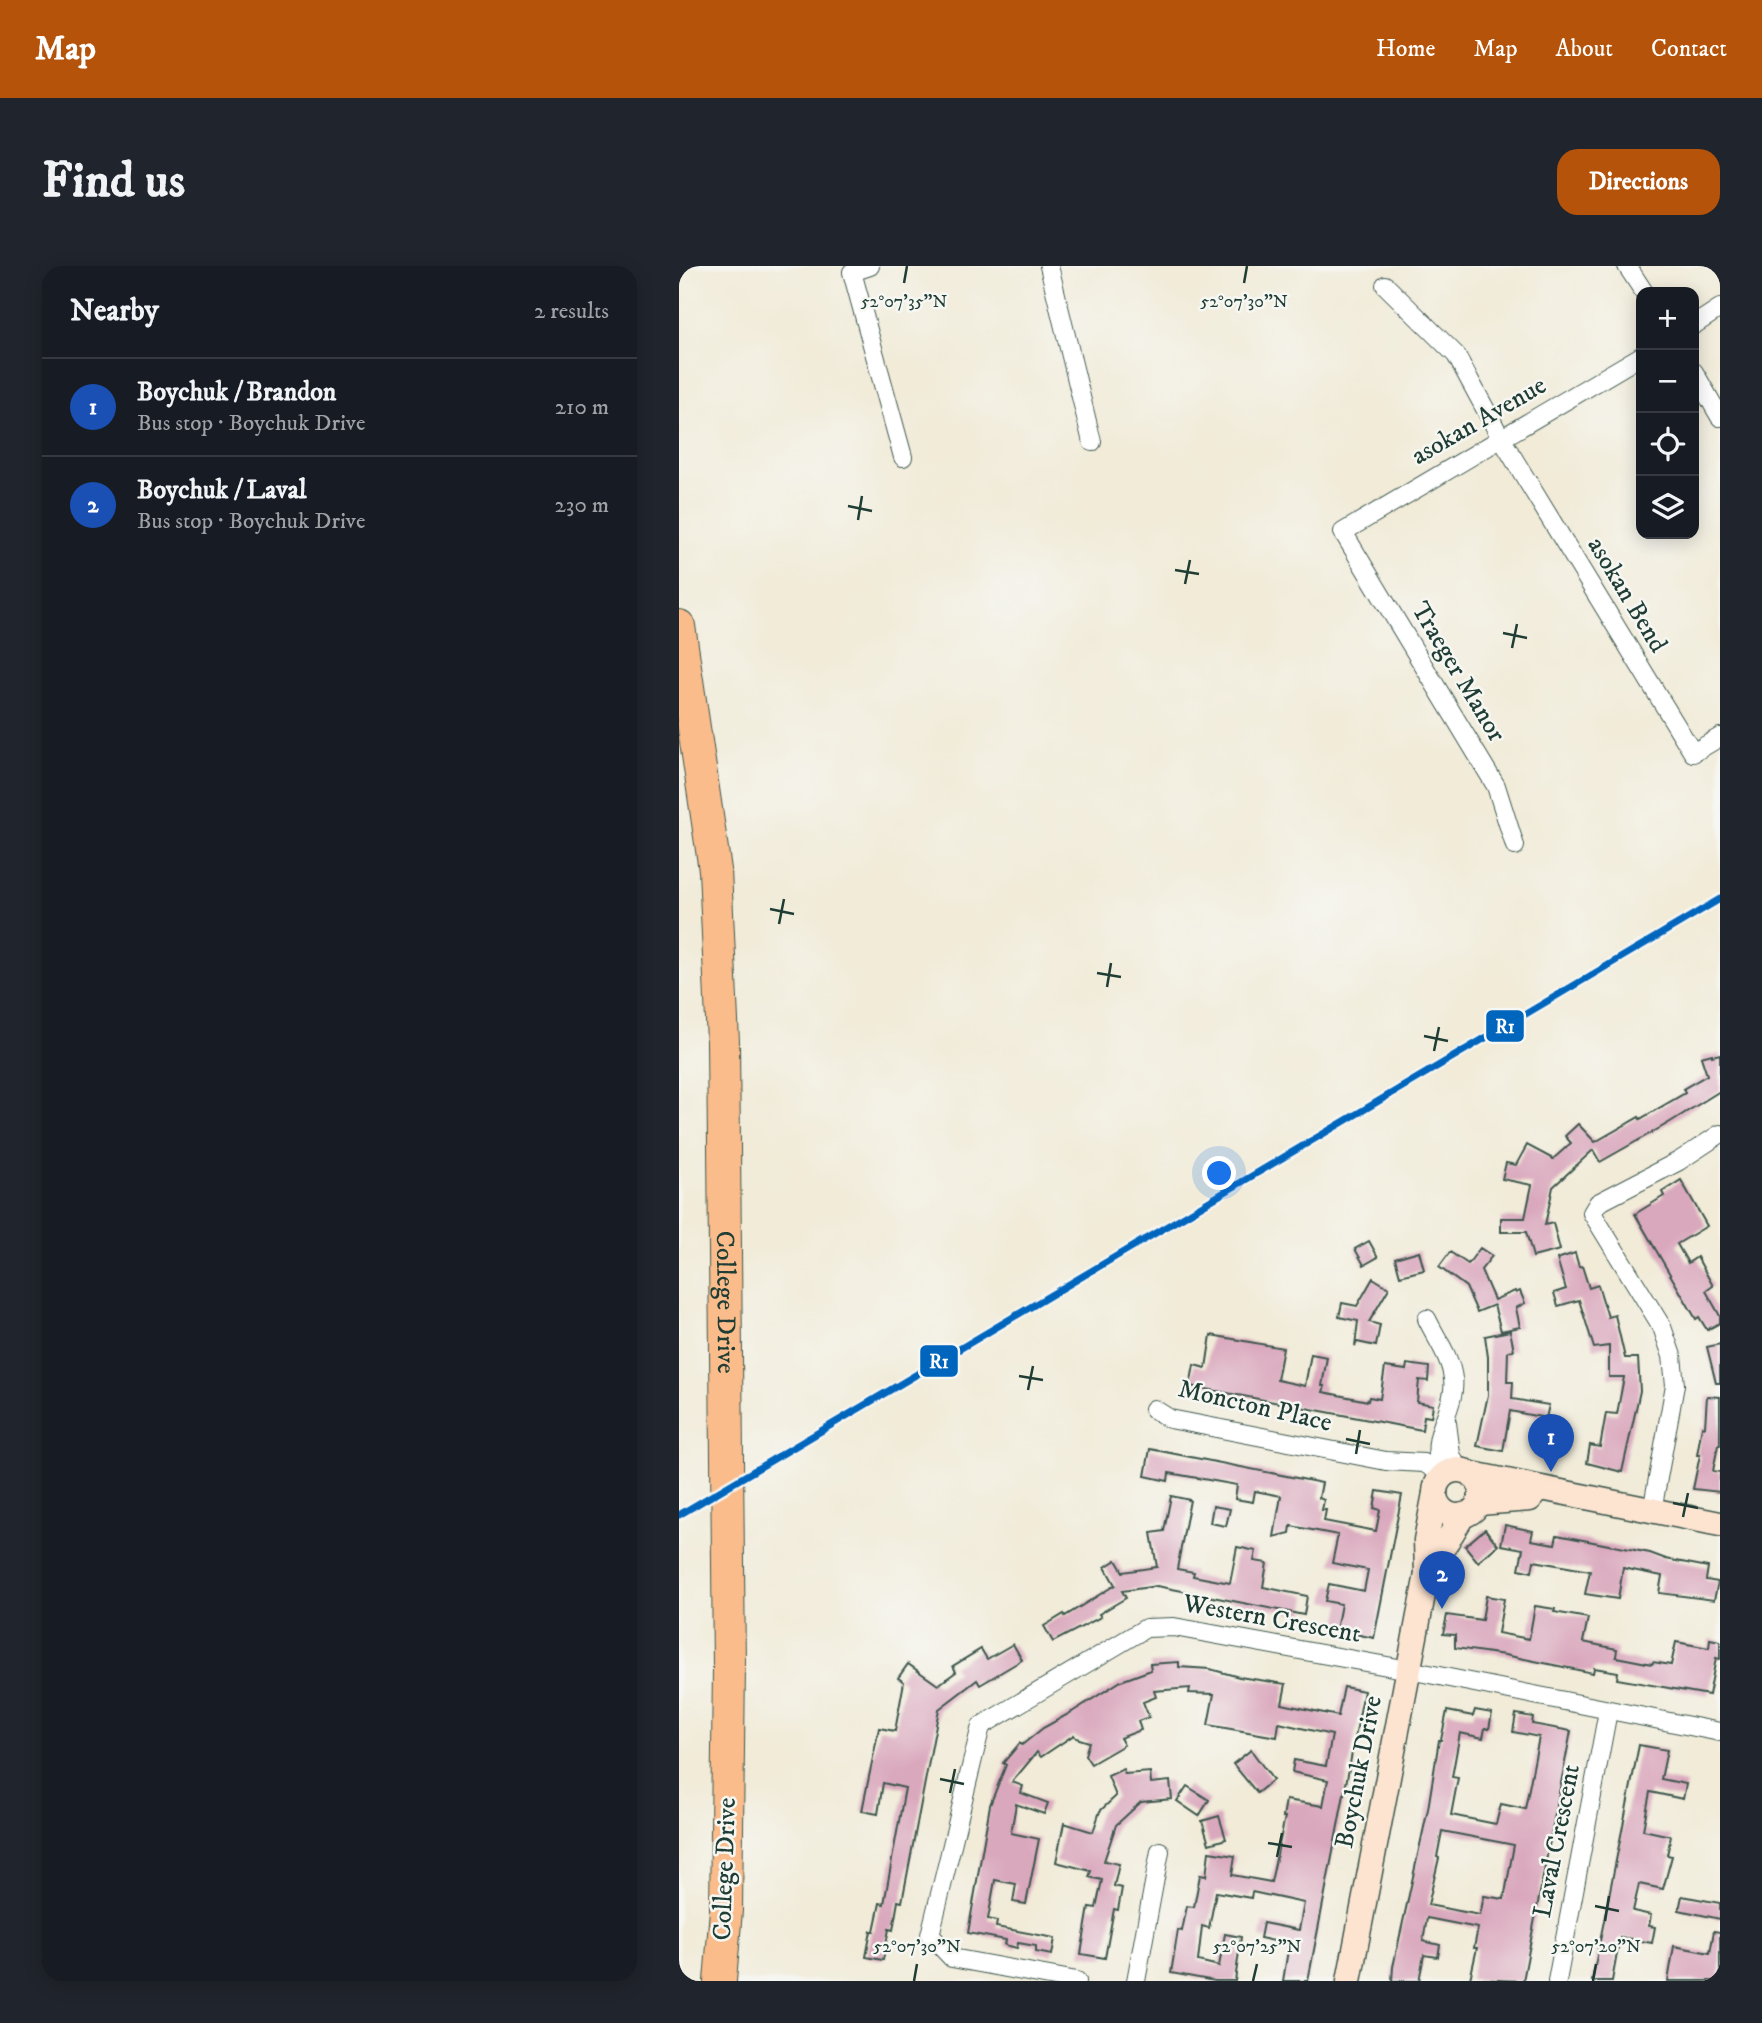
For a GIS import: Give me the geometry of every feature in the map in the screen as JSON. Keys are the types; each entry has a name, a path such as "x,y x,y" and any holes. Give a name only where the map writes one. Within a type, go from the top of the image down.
{"highway":[{"name":"College Drive","path":"679,626 715,870 723,1042 728,1571 726,1910 720,1981"}],"street":[{"path":"870,266 852,272 903,457"},
{"path":"1049,266 1092,442"},
{"path":"1627,266 1641,287"},
{"path":"1384,285 1456,355 1501,438"},
{"path":"1699,322 1720,308"},
{"name":"asokan Avenue","path":"1343,532 1636,359"},
{"path":"1699,381 1720,417"},
{"name":"asokan Bend","path":"1501,438 1693,753 1720,737"},
{"name":"Traeger Manor","path":"1343,532 1496,786 1515,846"},
{"path":"1652,1511 1675,1385 1672,1356 1662,1327 1592,1213 1598,1203 1679,1161 1720,1134"},
{"path":"1427,1318 1450,1366 1454,1382 1446,1419 1451,1454 1444,1510 1456,1515 1471,1509 1529,1499 1539,1488"},
{"name":"Moncton Place","path":"1154,1409 1170,1419 1386,1461 1424,1464 1449,1479"},
{"path":"1449,1479 1526,1483 1539,1488 1720,1524"},
{"path":"1449,1479 1480,1484 1481,1497 1471,1509"},
{"name":"Boychuk Drive","path":"1349,1981 1427,1574 1426,1540 1449,1479"},
{"name":"Boychuk Drive","path":"1427,1574 1471,1509"},
{"name":"Western Crescent","path":"1077,1981 952,1958 930,1935 981,1726 1146,1629 1174,1627 1409,1670"},
{"path":"1409,1670 1720,1732"},
{"name":"Laval Crescent","path":"1557,1981 1608,1711"},
{"path":"1136,1981 1160,1851"}],"building":[{"path":"1720,1054 1720,1091 1600,1162 1593,1150 1553,1187 1545,1225 1553,1223 1560,1250 1533,1257 1526,1232 1501,1232 1501,1218 1525,1218 1532,1185 1502,1179 1506,1163 1516,1165 1527,1145 1553,1159 1571,1143 1565,1136 1578,1124 1595,1142 1685,1093 1683,1089 1707,1075 1701,1057"},
{"path":"1681,1180 1707,1226 1677,1244 1688,1263 1697,1257 1713,1286 1706,1291 1720,1316 1720,1323 1707,1330 1699,1317 1696,1319 1635,1214 1664,1196 1662,1192"},
{"path":"1369,1241 1378,1257 1364,1265 1355,1249"},
{"path":"1480,1248 1492,1256 1481,1270 1494,1300 1520,1291 1525,1303 1516,1308 1520,1327 1501,1331 1494,1305 1477,1312 1466,1287 1439,1267 1450,1252 1468,1264"},
{"path":"1419,1251 1424,1270 1400,1276 1395,1258"},
{"path":"1575,1253 1589,1288 1598,1285 1608,1317 1615,1315 1625,1358 1638,1358 1640,1391 1622,1472 1587,1463 1590,1445 1600,1447 1606,1413 1617,1414 1624,1377 1609,1377 1609,1346 1594,1348 1579,1300 1558,1306 1554,1293 1566,1289 1557,1259"},
{"path":"1373,1278 1389,1288 1369,1322 1380,1325 1376,1346 1357,1342 1355,1346 1358,1321 1339,1317 1342,1303 1357,1306"},
{"path":"1510,1331 1514,1350 1508,1351 1507,1382 1513,1382 1512,1399 1549,1405 1546,1418 1510,1411 1503,1451 1477,1446 1488,1395 1485,1336"},
{"path":"1211,1335 1283,1348 1277,1380 1305,1386 1311,1354 1327,1357 1323,1392 1368,1401 1369,1397 1380,1399 1385,1367 1406,1370 1407,1364 1429,1367 1428,1381 1419,1380 1417,1402 1433,1405 1431,1417 1424,1416 1422,1430 1190,1386 1194,1365 1206,1368"},
{"path":"1720,1344 1720,1383 1716,1383 1707,1347"},
{"path":"1707,1396 1720,1397 1720,1445 1713,1471 1720,1472 1720,1492 1693,1489 1700,1455 1697,1455 1702,1426 1705,1427"},
{"path":"1150,1449 1322,1483 1319,1498 1324,1500 1324,1521 1376,1531 1380,1510 1374,1508 1377,1491 1402,1495 1374,1638 1336,1630 1341,1604 1325,1601 1329,1584 1364,1591 1368,1570 1332,1563 1338,1535 1291,1526 1290,1533 1274,1537 1281,1496 1255,1491 1253,1502 1235,1499 1237,1485 1169,1473 1168,1481 1145,1476"},
{"path":"1171,1496 1190,1500 1177,1569 1194,1572 1193,1576 1230,1583 1237,1547 1256,1551 1254,1561 1267,1563 1263,1587 1307,1596 1304,1615 1157,1586 1122,1591 1126,1598 1099,1614 1101,1617 1053,1642 1044,1626 1115,1585 1105,1567 1116,1560 1123,1572 1157,1567 1151,1533 1164,1531"},
{"path":"1213,1506 1230,1509 1226,1526 1210,1523"},
{"path":"1505,1525 1533,1531 1531,1540 1555,1544 1557,1535 1708,1567 1706,1580 1718,1582 1714,1600 1659,1593 1662,1576 1623,1568 1618,1599 1585,1594 1590,1571 1534,1561 1532,1572 1519,1569 1523,1549 1501,1545"},
{"path":"1485,1529 1498,1545 1478,1562 1465,1546"},
{"path":"1486,1596 1504,1599 1498,1633 1529,1639 1535,1606 1555,1609 1554,1612 1588,1618 1583,1642 1617,1649 1616,1657 1652,1664 1671,1665 1676,1642 1709,1648 1710,1639 1720,1641 1720,1659 1716,1658 1709,1695 1617,1679 1618,1672 1594,1668 1593,1673 1455,1648 1455,1635 1443,1634 1447,1615 1482,1620"},
{"path":"1013,1644 1022,1660 980,1685 977,1680 939,1709 902,1902 898,1901 893,1930 889,1929 883,1960 866,1957 880,1903 884,1904 905,1788 883,1783 878,1814 862,1811 879,1728 895,1731 904,1682 898,1678 908,1664 938,1685 956,1672 953,1666 981,1649 987,1659"},
{"path":"1179,1662 1179,1667 1210,1669 1239,1677 1286,1684 1282,1704 1338,1716 1344,1687 1364,1691 1308,1981 1283,1981 1289,1944 1260,1938 1263,1923 1299,1930 1304,1903 1252,1892 1251,1898 1216,1892 1209,1928 1202,1926 1198,1961 1219,1966 1225,1934 1241,1937 1235,1981 1215,1981 1171,1973 1178,1930 1182,1931 1187,1906 1194,1907 1200,1875 1206,1876 1209,1852 1235,1856 1232,1875 1271,1882 1286,1800 1323,1806 1328,1780 1292,1772 1294,1760 1326,1766 1332,1735 1279,1723 1277,1737 1208,1725 1214,1694 1189,1693 1190,1688 1154,1691 1156,1697 1143,1702 1149,1717 1138,1721 1141,1730 1120,1738 1124,1745 1091,1764 1085,1755 1089,1742 1074,1735 1041,1757 1037,1752 1012,1782 1023,1786 1021,1793 1048,1803 1044,1814 1016,1804 1011,1833 1039,1839 1026,1904 1013,1902 1016,1884 995,1880 988,1919 997,1921 996,1927 1055,1938 1052,1955 1036,1952 1036,1946 1018,1943 1017,1948 1005,1945 1006,1940 968,1933 990,1805 1006,1765 1003,1763 1020,1743 1022,1745 1043,1728 1121,1681 1151,1670 1150,1664"},
{"path":"1475,1710 1492,1713 1489,1729 1485,1728 1483,1738 1460,1733 1452,1777 1458,1778 1451,1815 1496,1824 1501,1804 1525,1809 1539,1737 1513,1732 1516,1714 1533,1717 1532,1724 1571,1731 1523,1981 1470,1979 1477,1948 1474,1948 1478,1928 1427,1918 1423,1941 1440,1945 1438,1957 1424,1955 1419,1981 1392,1981 1447,1711 1473,1716","holes":["1442,1831 1514,1845 1504,1899 1484,1896 1480,1915 1428,1905"]},
{"path":"1639,1745 1667,1750 1661,1779 1686,1784 1683,1799 1650,1792 1643,1830 1671,1836 1667,1855 1672,1856 1663,1889 1639,1884 1633,1911 1651,1915 1649,1926 1655,1927 1652,1943 1620,1937 1612,1981 1592,1981"},
{"path":"1251,1750 1273,1780 1257,1793 1233,1764"},
{"path":"1123,1769 1125,1774 1150,1772 1151,1783 1170,1781 1172,1799 1141,1802 1116,1825 1104,1861 1119,1864 1114,1886 1122,1888 1118,1910 1114,1909 1105,1958 1081,1954 1089,1907 1096,1908 1102,1880 1089,1877 1091,1871 1056,1862 1064,1823 1093,1832 1100,1811 1116,1796 1108,1776"},
{"path":"1187,1786 1209,1800 1199,1816 1177,1801"},
{"path":"1219,1816 1226,1839 1209,1844 1202,1821"},
{"path":"1682,1896 1720,1903 1720,1919 1679,1910"},
{"path":"1714,1931 1720,1932 1720,1981 1668,1981 1674,1946 1710,1953"}],"transit line":[{"name":"R1","path":"679,1515 1720,899"}],"place":[{"name":"Boychuk / Brandon","path":"1551,1472"},
{"name":"Boychuk / Laval","path":"1442,1609"}]}
